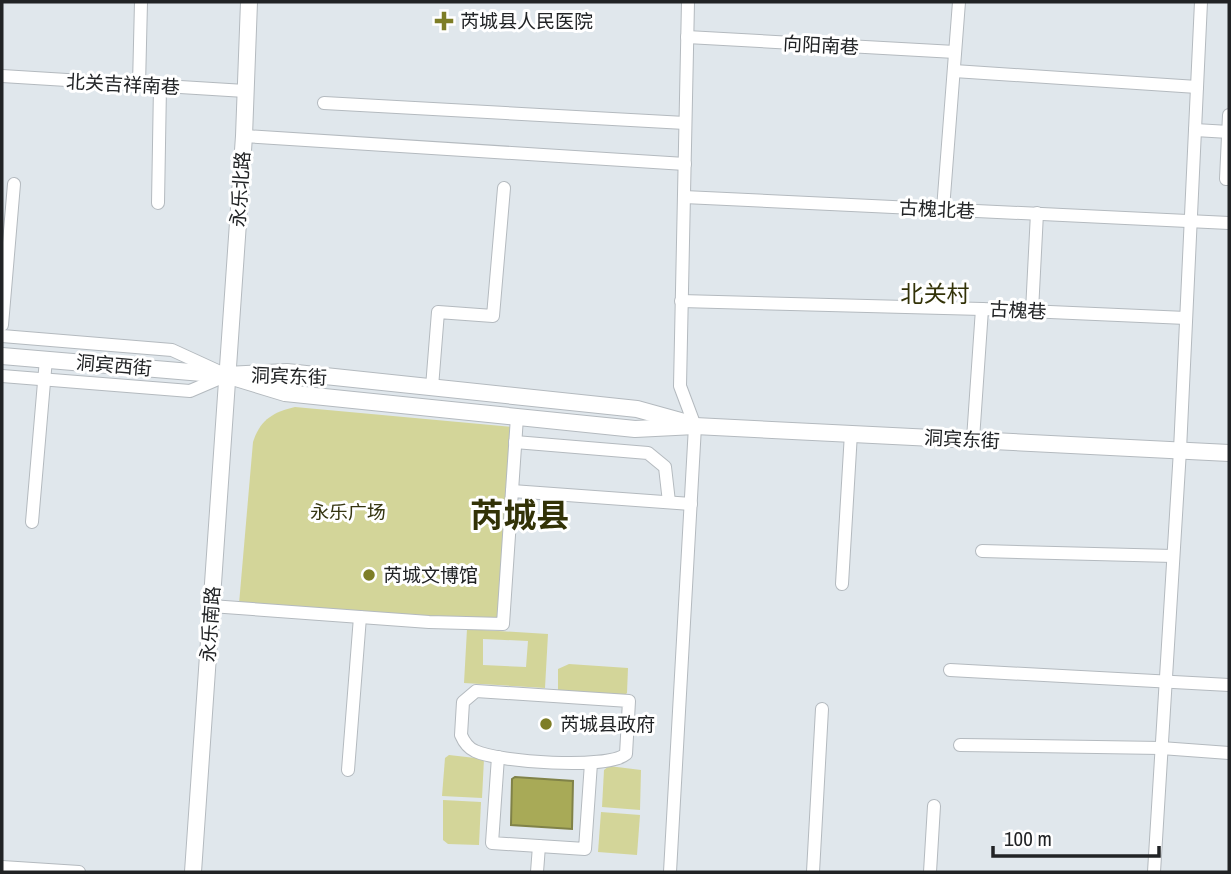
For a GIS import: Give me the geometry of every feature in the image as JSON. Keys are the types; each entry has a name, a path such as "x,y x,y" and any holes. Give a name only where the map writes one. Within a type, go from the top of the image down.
{"main road":[{"name":"永乐北路","path":"226,375 244,136 249,2"},
{"name":"洞宾西街","path":"2,356 226,375"},
{"name":"洞宾东街","path":"226,375 287,372 637,409 695,426"},
{"name":"洞宾东街","path":"226,375 285,393 635,429 695,426 1229,453"},
{"name":"永乐南路","path":"193,872 226,375"}],"street":[{"path":"139,85 141,2"},
{"path":"670,872 695,426 680,386 688,2"},
{"path":"943,209 959,2"},
{"path":"1154,872 1180,450 1201,2"},
{"name":"向阳南巷","path":"687,37 955,52"},
{"path":"954,71 1197,87"},
{"name":"北关吉祥南巷","path":"2,76 245,91"},
{"path":"158,203 160,86"},
{"path":"324,103 685,123"},
{"path":"1229,115 1226,179 1229,179"},
{"path":"1195,130 1229,132"},
{"path":"244,136 685,164"},
{"path":"2,325 14,184"},
{"path":"432,387 438,312 493,316 504,188"},
{"name":"古槐北巷","path":"684,197 1229,223"},
{"path":"1032,311 1037,213"},
{"name":"古槐巷","path":"681,301 982,309 1186,318"},
{"path":"972,439 982,309"},
{"path":"2,336 172,350 226,375"},
{"path":"32,522 46,359"},
{"path":"2,376 190,391 226,375"},
{"path":"211,606 503,624 517,417"},
{"path":"842,584 851,433"},
{"path":"516,442 648,453 665,467 669,502"},
{"path":"512,491 691,504"},
{"path":"982,551 1173,556"},
{"path":"348,769 360,617"},
{"path":"950,670 1229,685"},
{"path":"473,692 629,701 626,754 616,761 591,763 498,757 476,751 461,735 463,702 473,692"},
{"path":"813,872 822,709"},
{"path":"960,745 1161,748 1229,753"},
{"path":"498,757 492,843 585,849 591,763"},
{"path":"930,872 934,806"},
{"path":"537,872 539,846"},
{"path":"2,867 79,872"}],"green space":[{"name":"永乐广场","path":"295,407 512,427 500,621 239,604 253,442 259,428 268,418"},
{"path":"467,629 548,634 545,688 464,683","holes":["483,639 528,641 526,667 483,665"]},
{"path":"569,664 628,668 627,693 624,696 558,691 558,669"},
{"path":"449,755 484,759 482,798 442,796 445,758"},
{"path":"609,766 641,770 640,810 602,807 604,770"},
{"path":"443,800 481,802 479,845 448,844 443,840"},
{"path":"601,812 640,815 637,855 598,852"}],"shaded area":[{"path":"512,779 573,781 572,829 511,825"}],"place":[{"name":"芮城县人民医院","path":"444,21"},
{"name":"芮城文博馆","path":"369,575"},
{"name":"芮城县政府","path":"546,724"}],"district":[{"name":"北关村","path":"935,294"},
{"name":"芮城县","path":"520,515"}]}
